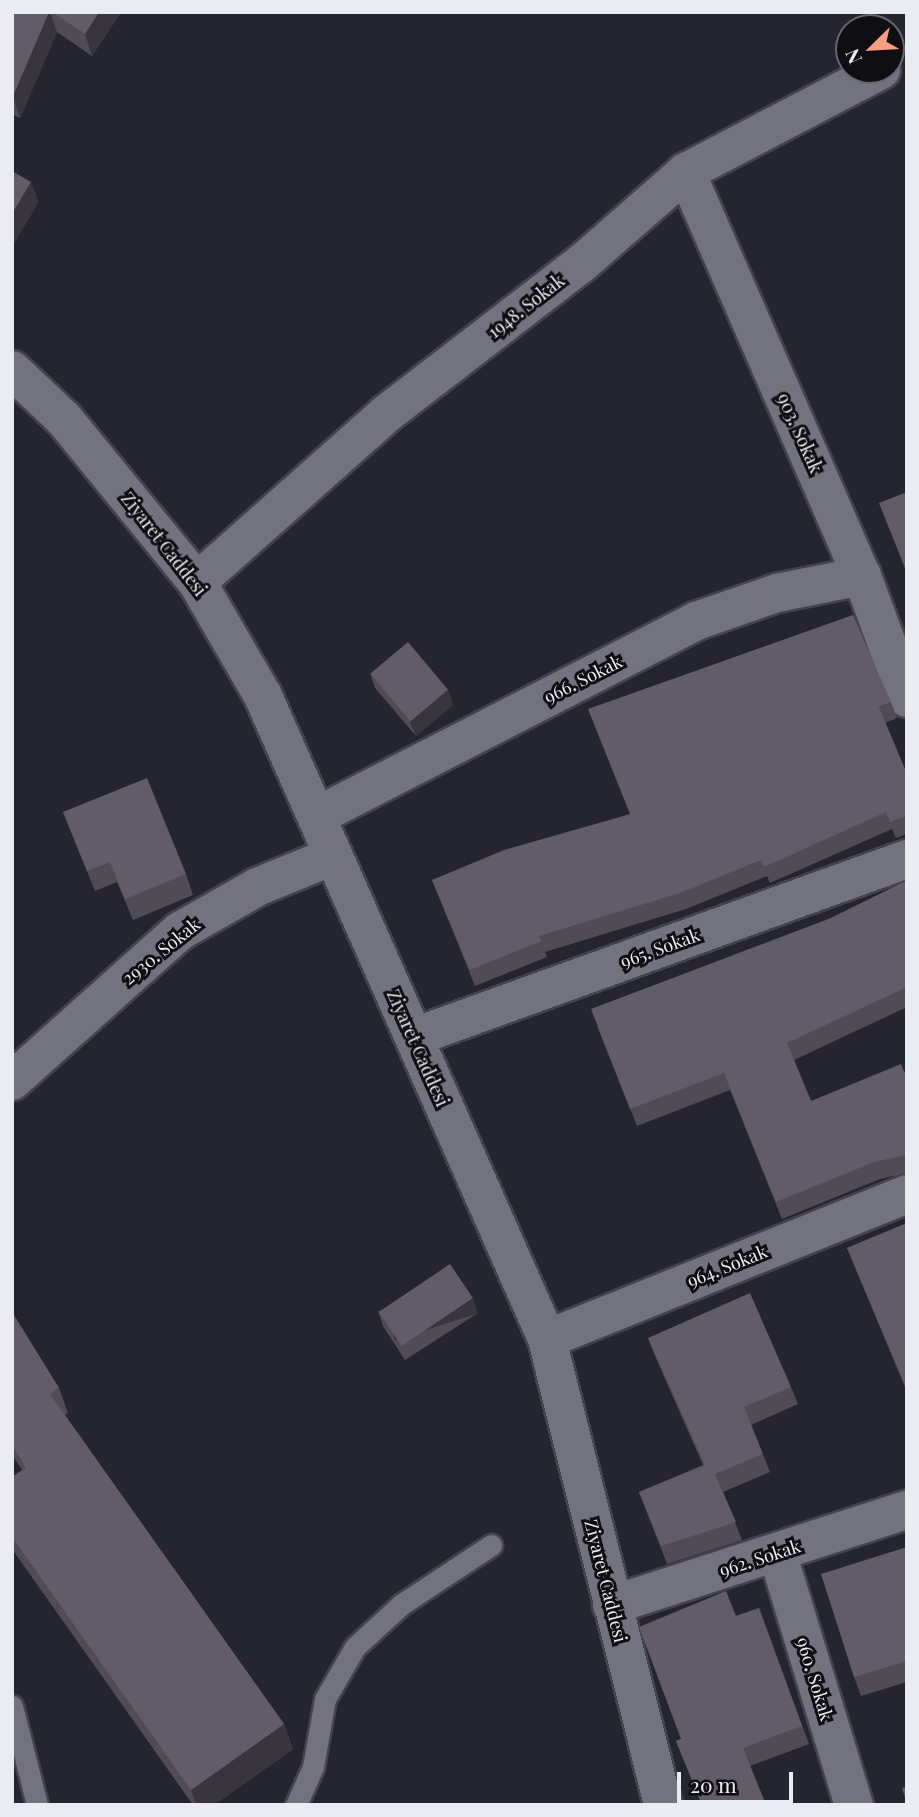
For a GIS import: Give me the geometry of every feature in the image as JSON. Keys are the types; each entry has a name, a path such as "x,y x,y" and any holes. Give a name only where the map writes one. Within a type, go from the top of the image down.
{"street":[{"name":"1948. Sokak","path":"197,582 386,414 581,264 686,172 854,84"},
{"name":"903. Sokak","path":"686,172 862,576 907,698"},
{"name":"Ziyaret Caddesi","path":"12,370 64,419 197,582 263,695 547,1339 663,1805"},
{"name":"966. Sokak","path":"317,816 696,621 777,593 862,576"},
{"name":"2930. Sokak","path":"12,1082 180,931 257,887 333,856"},
{"name":"965. Sokak","path":"414,1038 907,859"},
{"name":"964. Sokak","path":"547,1339 907,1194"},
{"name":"962. Sokak","path":"612,1605 907,1510"},
{"name":"960. Sokak","path":"777,1552 853,1805"}],"lane":[{"path":"296,1805 313,1767 325,1699 355,1647 402,1604 491,1545"},
{"path":"12,1706 37,1805"}],"building":[{"path":"12,12 49,12 13,96 12,96"},
{"path":"52,12 99,12 85,34"},
{"path":"12,171 31,182 12,214"},
{"path":"907,492 907,573 879,503"},
{"path":"853,615 891,702 879,707 907,774 907,816 890,822 886,812 764,867 761,860 680,893 539,936 541,941 470,970 432,880 504,850 630,814 588,709"},
{"path":"408,642 448,689 410,721 370,673"},
{"path":"147,778 186,874 125,899 110,862 87,871 63,812"},
{"path":"906,881 907,987 787,1043 811,1101 901,1064 907,1078 907,1155 874,1162 776,1202 724,1073 630,1109 591,1009 831,918"},
{"path":"907,1223 907,1390 847,1248"},
{"path":"450,1264 473,1298 402,1346 379,1312"},
{"path":"750,1293 791,1387 744,1407 763,1454 715,1474 736,1522 661,1546 639,1492 705,1465 648,1338"},
{"path":"12,1312 59,1388 50,1394 284,1724 191,1790 12,1537 12,1477 26,1468 12,1445"},
{"path":"907,1547 907,1661 854,1677 821,1574"},
{"path":"726,1591 736,1616 759,1608 802,1726 743,1748 766,1805 702,1805 676,1741 681,1739 639,1627"},
{"path":"907,1787 907,1804 902,1788"}]}
